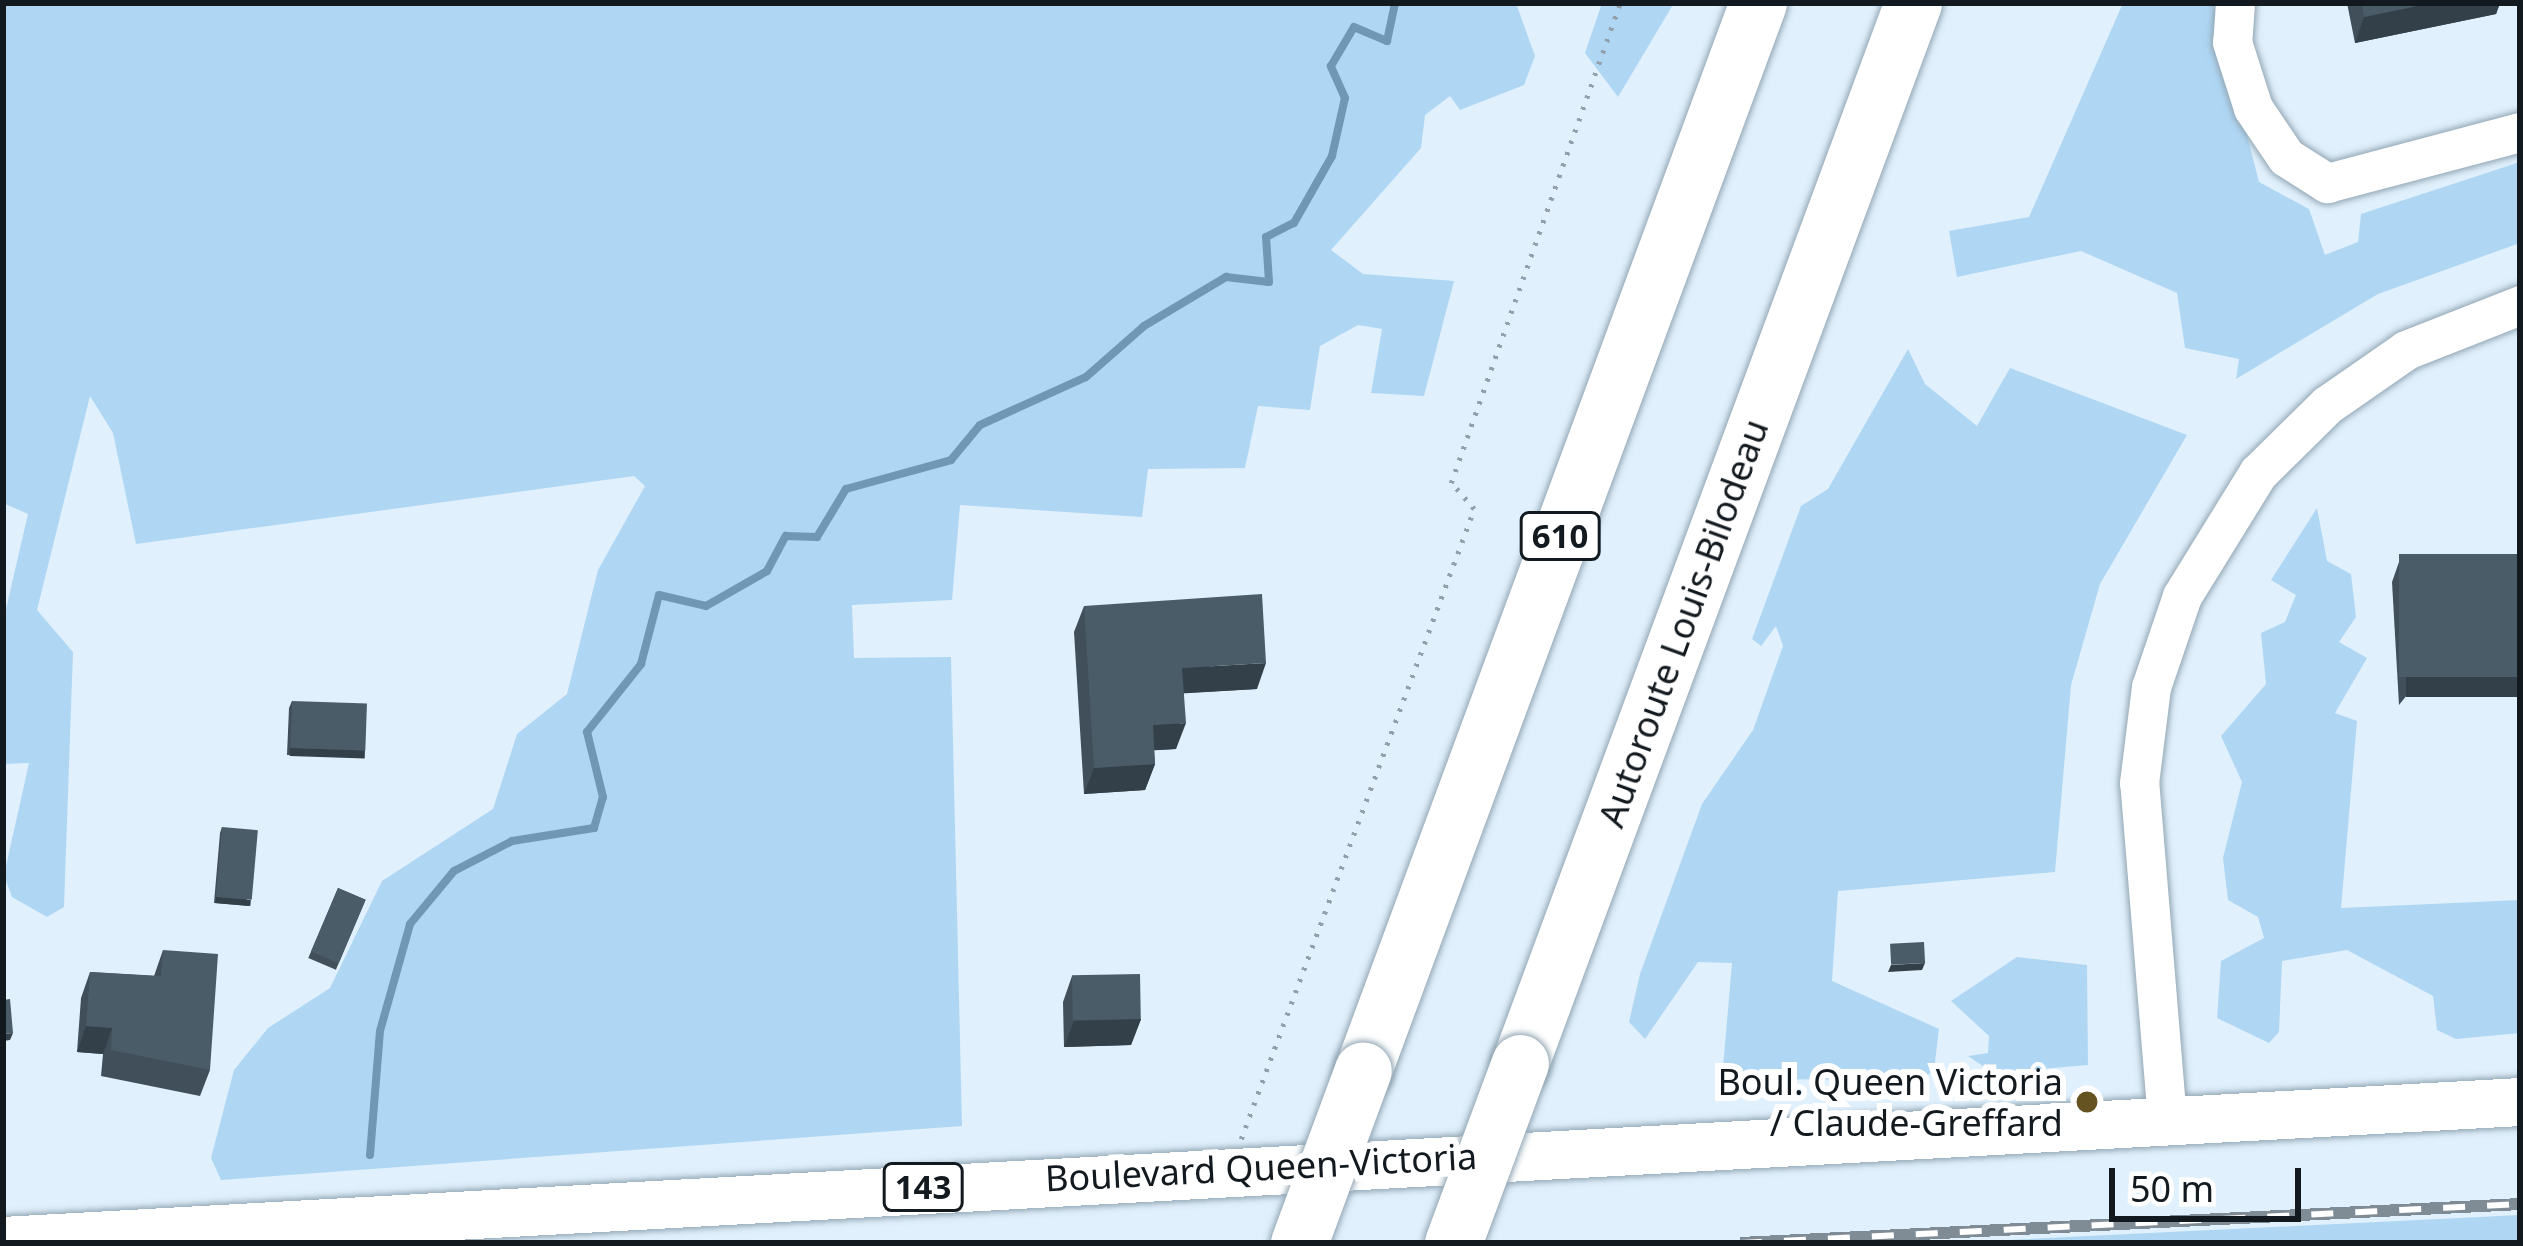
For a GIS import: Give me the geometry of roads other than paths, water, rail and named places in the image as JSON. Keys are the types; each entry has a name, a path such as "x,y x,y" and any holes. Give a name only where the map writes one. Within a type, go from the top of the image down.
{"highway":[{"name":"610","path":"1299,1243 1758,3"},
{"name":"Autoroute Louis-Bilodeau","path":"1453,1243 1913,3"}],"main road":[{"name":"Boulevard Queen-Victoria","path":"3,1241 1230,1168 2520,1102"}],"street":[{"path":"2235,3 2232,42 2253,108 2285,157 2326,183 2520,132"},
{"path":"2167,1120 2139,783 2151,687 2182,596 2248,486 2326,405 2406,350 2520,305"}],"waterway":[{"path":"370,1155 380,1031 410,924 454,871 512,841 594,828 603,797 587,732 641,664 659,595 706,606 767,571 786,536 817,537 846,489 951,460 980,425 1086,377 1144,326 1226,277 1269,282 1266,237 1294,223 1332,156 1345,98 1331,66 1354,27 1387,41 1395,3"}],"railway":[{"path":"1740,1243 2520,1204"}],"place":[{"name":"Boul. Queen Victoria / Claude-Greffard","path":"2087,1102"}]}
